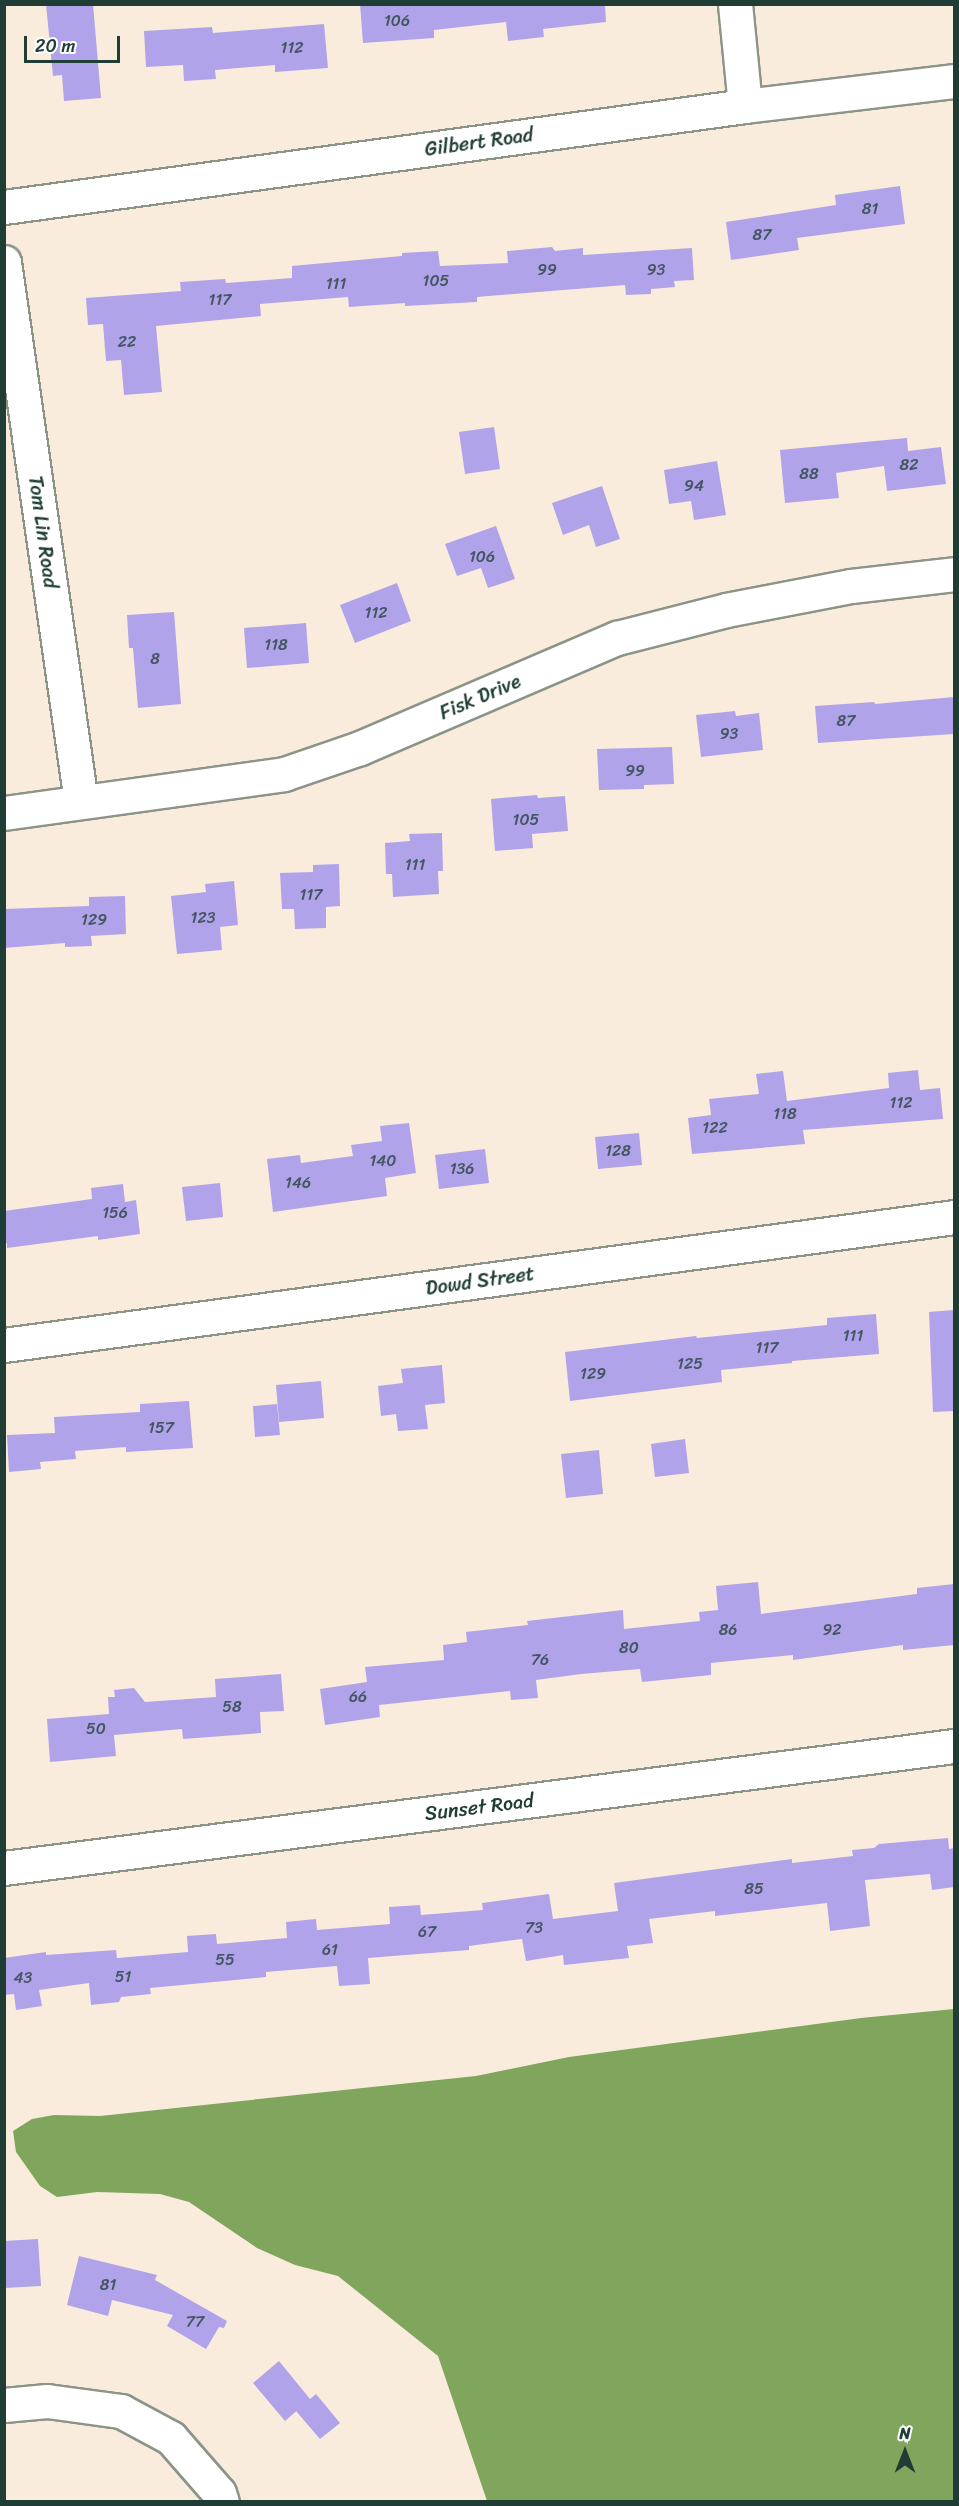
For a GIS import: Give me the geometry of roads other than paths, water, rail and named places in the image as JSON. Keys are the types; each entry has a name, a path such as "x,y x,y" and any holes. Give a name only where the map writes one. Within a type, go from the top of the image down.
{"street":[{"path":"735,4 745,106"},
{"name":"Gilbert Road","path":"4,207 745,106 954,81"},
{"name":"Tom Lin Road","path":"4,262 81,802"},
{"name":"Fisk Drive","path":"4,813 284,774 360,748 617,638 726,610 851,586 954,574"},
{"name":"Dowd Street","path":"4,1345 954,1217"},
{"name":"Sunset Road","path":"4,1868 954,1746"},
{"path":"4,2405 47,2401 121,2411 171,2438 219,2493 222,2502"}]}
